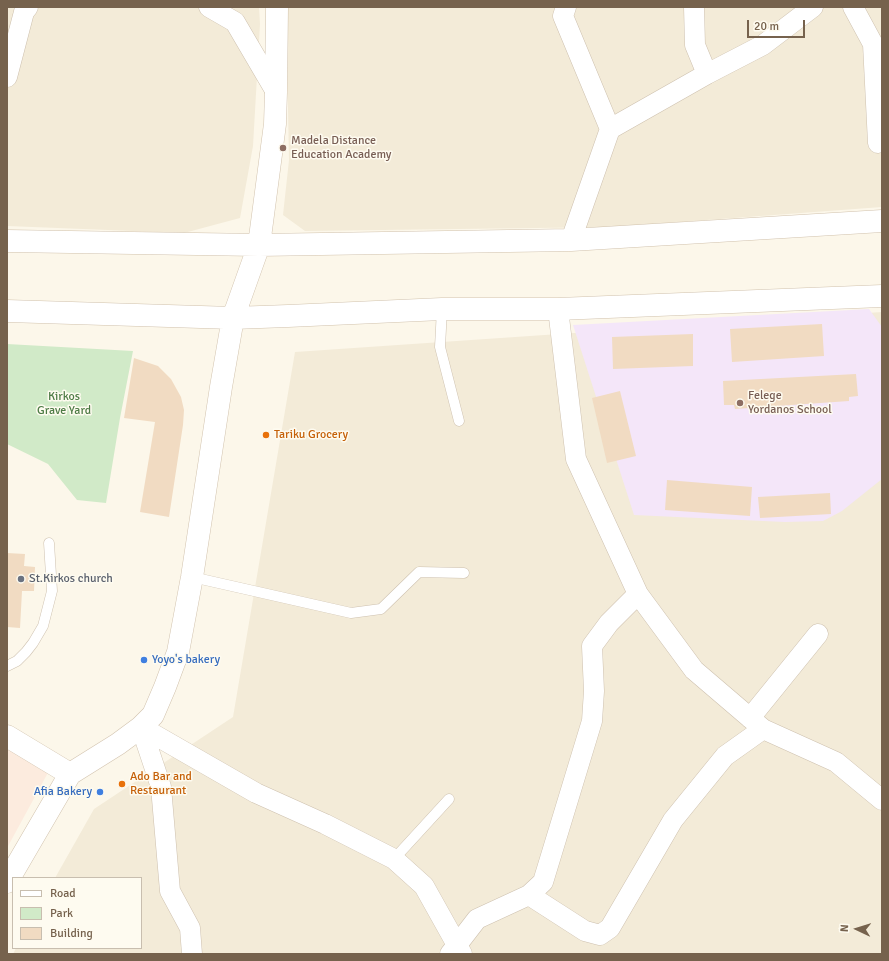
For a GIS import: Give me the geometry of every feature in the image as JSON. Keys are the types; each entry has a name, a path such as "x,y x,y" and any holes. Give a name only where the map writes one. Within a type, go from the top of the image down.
{"main road":[{"path":"7,882 70,774 118,744 141,727 153,715 166,687 178,652 192,577 232,318 258,244 275,124 277,7"},
{"path":"7,241 258,244 571,240 882,221"},
{"path":"7,311 232,318 442,309 558,309 882,296"},
{"path":"7,736 70,774"}],"street":[{"path":"209,7 235,22 276,92"},
{"path":"566,7 563,16 610,129"},
{"path":"694,7 696,45 707,74"},
{"path":"571,240 610,129 707,74 763,45 813,7"},
{"path":"853,7 873,44 878,143"},
{"path":"7,77 24,9"},
{"path":"558,309 576,459 638,594 694,670 757,724 836,762 882,800"},
{"path":"456,951 477,919 528,895 543,882 592,721 594,691 592,646 609,623 638,594"},
{"path":"528,895 584,931 600,935 610,928 673,820 725,756 757,724 818,634"},
{"path":"141,727 256,792 325,824 394,859 424,886 456,951"},
{"path":"141,727 161,787 170,891 190,928 192,954"}],"lane":[{"path":"442,309 440,346 459,421"},
{"path":"7,666 17,661 26,652 43,626 52,591 49,544"},
{"path":"192,577 351,613 381,609 418,572 464,573"},
{"path":"394,859 449,799"}],"shaded area":[{"path":"7,7 259,7 260,24 253,146 240,218 184,233 7,226"},
{"path":"286,7 882,7 882,207 612,227 305,231 283,215 289,160"},
{"name":"Felege Yordanos School","path":"869,309 882,327 882,479 842,511 823,521 785,522 634,515 573,325"},
{"path":"882,312 882,954 13,954 16,949 142,949 142,877 56,877 94,809 233,717 295,352"},
{"path":"7,744 50,769 7,848"}],"green space":[{"name":"Kirkos Grave Yard","path":"7,344 133,351 106,503 77,500 48,464 7,444"}],"building":[{"path":"822,324 824,356 732,362 730,329"},
{"path":"693,334 693,366 613,369 612,337"},
{"path":"134,358 158,366 171,379 181,397 184,410 169,517 140,512 155,422 124,418"},
{"path":"856,374 858,396 849,397 849,401 735,409 734,405 724,405 723,381"},
{"path":"620,391 636,456 607,463 592,398"},
{"path":"667,480 752,487 750,516 665,510"},
{"path":"830,493 831,514 760,518 758,497"},
{"name":"St.Kirkos church","path":"7,553 25,554 24,566 35,567 34,591 22,591 20,628 7,627"}],"place":[{"name":"Madela Distance Education Academy","path":"283,148"},
{"name":"Felege Yordanos School","path":"740,403"},
{"name":"Tariku Grocery","path":"266,435"},
{"name":"St.Kirkos church","path":"21,579"},
{"name":"Yoyo's bakery","path":"144,660"},
{"name":"Ado Bar and Restaurant","path":"122,784"},
{"name":"Afia Bakery","path":"100,792"}]}
